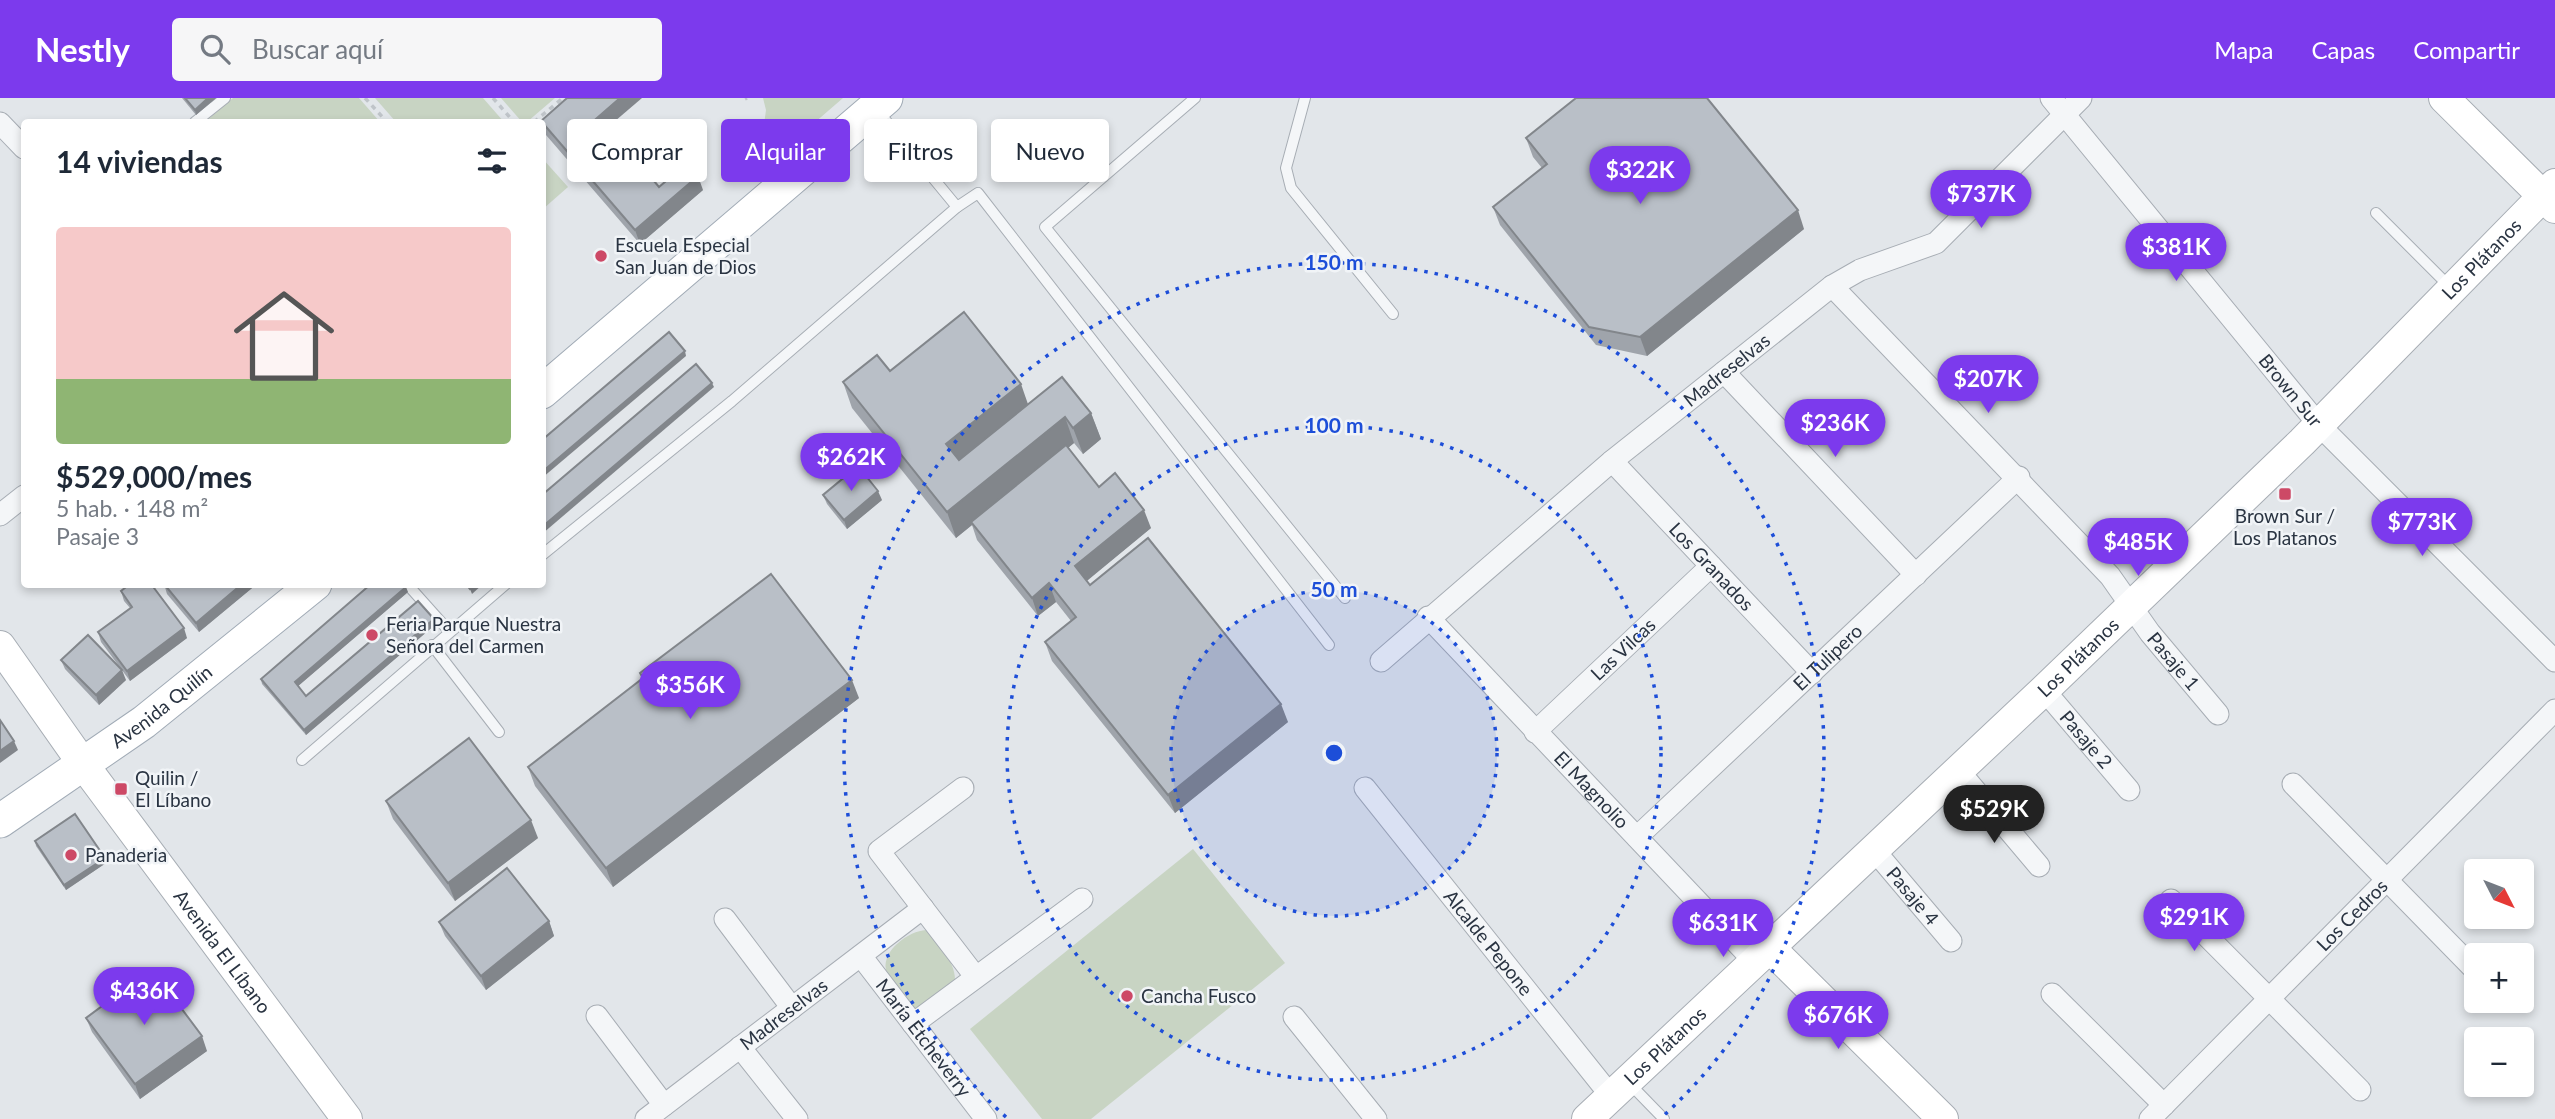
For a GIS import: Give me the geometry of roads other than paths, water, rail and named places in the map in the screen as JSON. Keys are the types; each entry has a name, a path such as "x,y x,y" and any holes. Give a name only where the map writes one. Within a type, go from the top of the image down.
{"main road":[{"path":"546,389 880,103"},
{"name":"Avenida Quilín","path":"0,821 186,690 310,588"}],"street":[{"path":"2445,98 2551,196"},
{"name":"Madreselvas","path":"1381,662 1428,617 1612,461 1832,286 1860,270 1936,243 2066,103"},
{"name":"Brown Sur","path":"2066,103 2319,425 2555,661"},
{"path":"0,123 21,145"},
{"name":"Los Plátanos","path":"1587,1119 2045,690 2319,425 2452,289 2551,196"},
{"name":"Pasaje 1","path":"1832,286 2020,477 2110,576 2133,605 2150,633 2218,714"},
{"path":"1724,372 1916,575"},
{"name":"Los Granados","path":"1612,461 1812,673"},
{"name":"El Tulipero","path":"1637,837 2020,477"},
{"path":"0,515 21,498"},
{"name":"Las Vilcas","path":"1535,732 1711,566"},
{"name":"El Magnolio","path":"1428,617 1637,837 1762,954"},
{"name":"Avenida El Líbano","path":"0,646 83,764 347,1119"},
{"name":"Pasaje 2","path":"2045,690 2129,790"},
{"name":"Los Cedros","path":"2157,1112 2555,710"},
{"path":"1958,770 2039,866"},
{"path":"2293,784 2464,959"},
{"path":"963,788 879,851 975,976"},
{"name":"Alcalde Pepone","path":"1365,788 1619,1089"},
{"name":"Pasaje 4","path":"1874,849 1951,942"},
{"path":"913,1024 1082,899"},
{"path":"2171,900 2360,1090"},
{"name":"Madreselvas","path":"646,1119 923,908"},
{"path":"725,919 792,1008"},
{"path":"1762,954 1943,1119"},
{"name":"María Etcheverry","path":"861,956 986,1119"},
{"path":"2052,993 2157,1112"},
{"path":"597,1016 664,1105"},
{"path":"1294,1017 1376,1119"},
{"path":"740,1047 797,1119"}],"lane":[{"path":"199,119 225,98"},
{"path":"1195,98 1045,227 1345,598"},
{"path":"1305,98 1286,169 1291,188 1393,314"},
{"path":"880,103 957,207"},
{"path":"546,552 732,401 957,207 978,193 1329,645"},
{"path":"2376,213 2452,289"},
{"path":"411,588 449,631"},
{"path":"302,760 501,588"},
{"path":"432,645 499,732"},
{"path":"1619,1089 1664,1119"}],"place":[{"name":"Escuela Especial San Juan de Dios","path":"601,256"},
{"name":"Brown Sur / Los Platanos","path":"2285,494"},
{"name":"Feria Parque Nuestra Señora del Carmen","path":"372,635"},
{"name":"Quilin / El Líbano","path":"121,789"},
{"name":"Panaderia","path":"71,855"},
{"name":"Cancha Fusco","path":"1127,996"}]}
